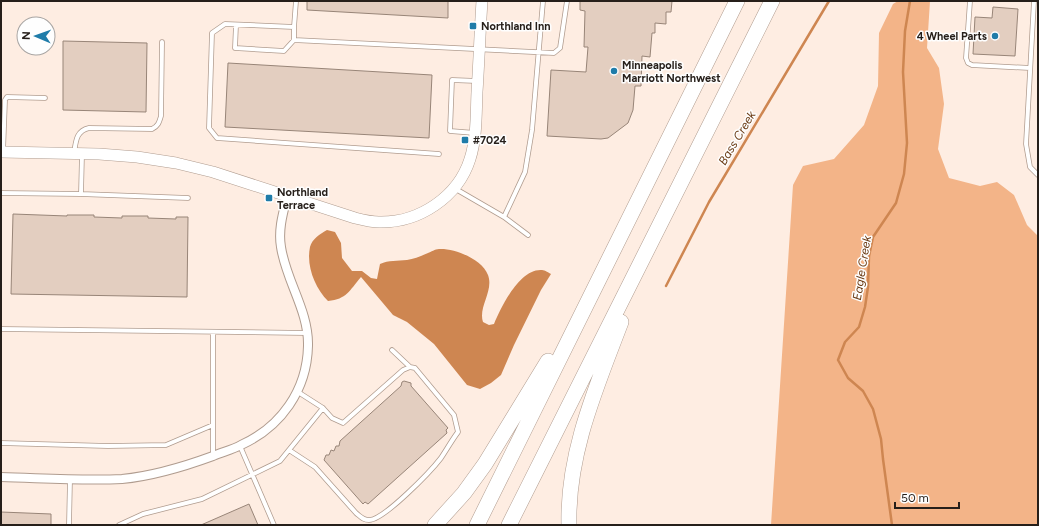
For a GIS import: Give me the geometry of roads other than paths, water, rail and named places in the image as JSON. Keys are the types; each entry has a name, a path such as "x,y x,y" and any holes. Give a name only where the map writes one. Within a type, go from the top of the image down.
{"highway":[{"path":"477,525 736,1"},
{"path":"509,525 772,1"},
{"path":"569,525 571,480 582,429 650,243"},
{"path":"435,525 464,493 485,464 600,276"}],"street":[{"path":"2,152 78,153 137,157 176,163 213,172 355,218 379,222 394,222 408,219 425,212 444,198 466,169 473,146 475,133 482,1"},
{"path":"1,477 70,479 122,478 153,475 176,469 240,446 256,437 272,425 285,412 298,392 307,362 309,345 303,312 280,246 280,227 287,197"}],"lane":[{"path":"236,25 235,48 284,51 294,40 296,1"},
{"path":"504,217 525,172 532,130 543,1"},
{"path":"294,40 539,51 554,53 560,48 567,1"},
{"path":"970,1 966,58 968,63 972,65 1030,68"},
{"path":"1033,1 1026,144 1030,167 1038,175"},
{"path":"294,27 225,24 212,33 209,128 217,138 439,154"},
{"path":"81,194 78,153 79,132 89,128 152,129 159,123 161,116 162,42"},
{"path":"475,133 450,131 452,80 478,81"},
{"path":"2,152 5,100 7,97 44,98"},
{"path":"453,188 504,217 528,235"},
{"path":"1,193 188,198"},
{"path":"1,329 307,333"},
{"path":"213,332 213,456"},
{"path":"289,450 315,467 363,519 376,519 415,485 440,458 458,432 454,415 415,368 410,367 392,350"},
{"path":"298,392 323,408 332,418 343,423 403,370 410,367"},
{"path":"119,525 143,514 202,499 280,461 323,408"},
{"path":"1,444 108,446 166,444 213,425"},
{"path":"240,446 274,525"},
{"path":"69,525 70,479"}],"waterway":[{"name":"Bass Creek","path":"666,286 709,202 829,1"},
{"name":"Eagle Creek","path":"892,525 881,439 873,409 863,391 848,378 838,360 845,342 859,327 865,307 868,287 869,256 873,237 896,203 904,174 907,143 903,72 905,31 910,1"}],"place":[{"name":"Northland Inn","path":"473,26"},
{"name":"4 Wheel Parts","path":"995,36"},
{"name":"Minneapolis Marriott Northwest","path":"614,71"},
{"name":"#7024","path":"465,140"},
{"name":"Northland Terrace","path":"269,198"}]}
